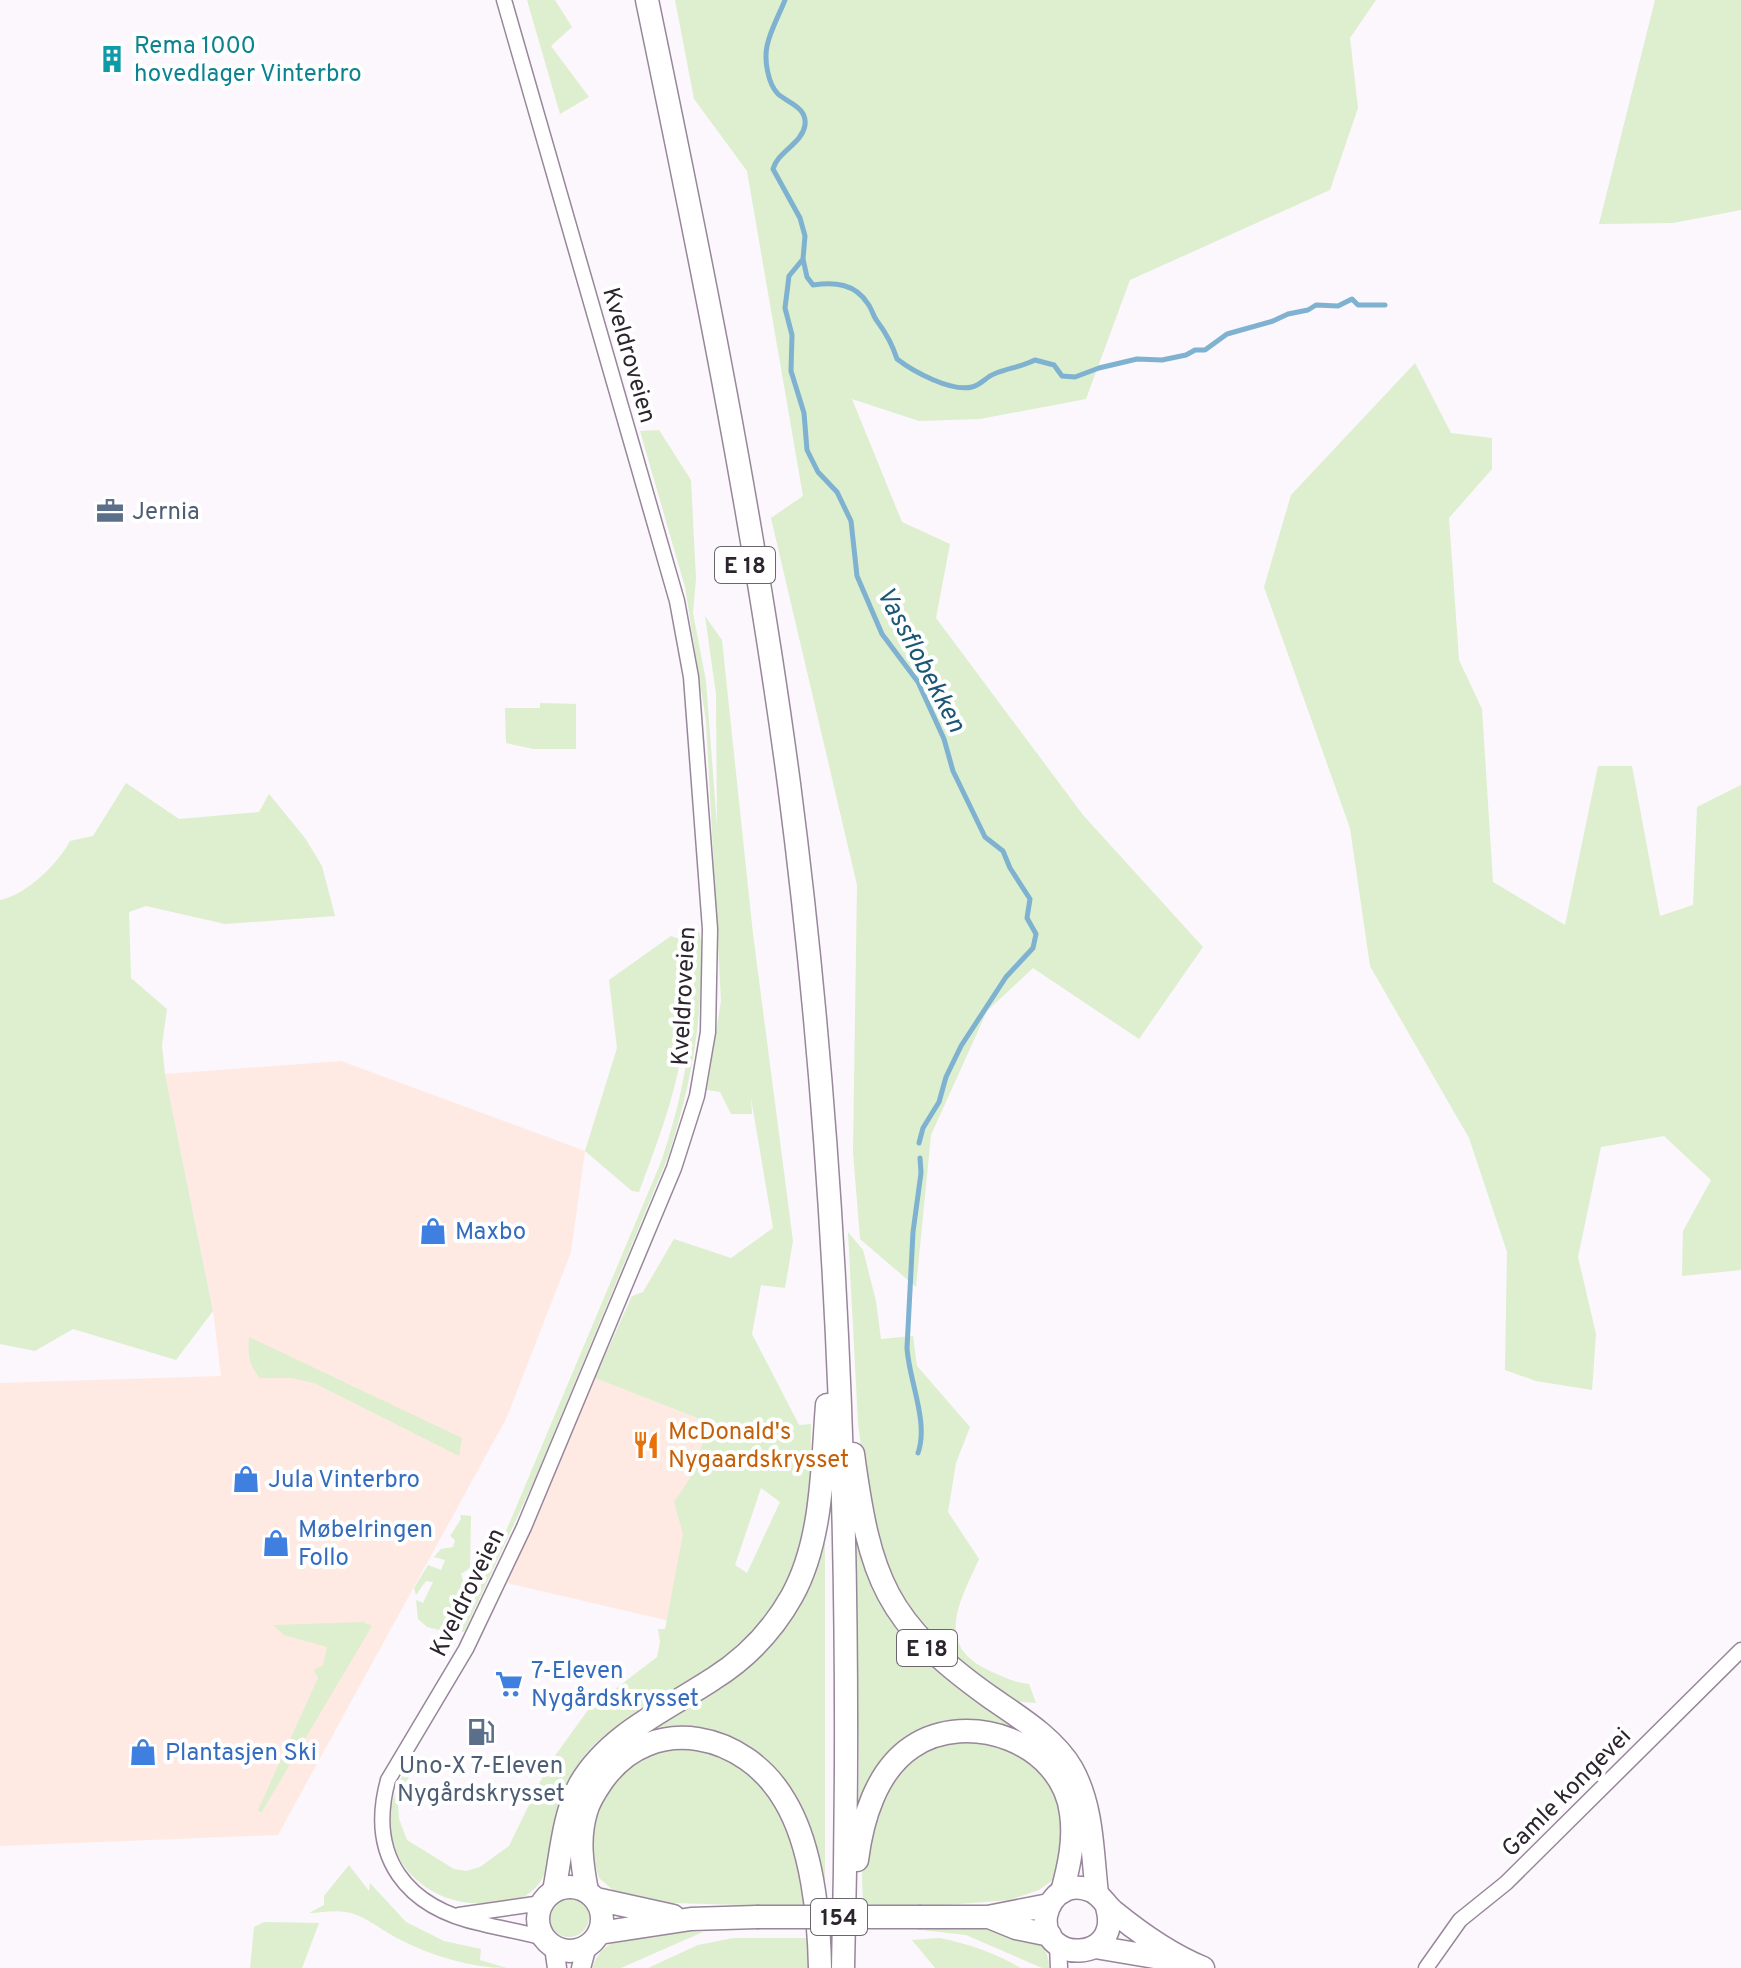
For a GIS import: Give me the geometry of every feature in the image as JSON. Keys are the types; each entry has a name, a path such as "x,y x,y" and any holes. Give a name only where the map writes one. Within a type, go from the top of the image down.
{"main road":[{"name":"E 18","path":"637,0 718,410 780,796 805,1035 828,1396 835,1673 830,1968"},
{"name":"E 18","path":"647,0 721,363 775,682 817,1037 837,1349 846,1673 843,1968"},
{"name":"E 18","path":"837,1349 861,1508 870,1552 885,1592 905,1623 930,1650 1036,1730 1070,1766 1088,1808 1102,1900"},
{"name":"E 18","path":"548,1897 570,1810 579,1786 595,1761 620,1739 716,1678 749,1652 793,1595 817,1517 828,1396"},
{"name":"E 18","path":"843,1968 861,1833 870,1805 892,1765 910,1747 933,1736 959,1731 987,1732 1013,1739 1038,1756 1054,1773 1071,1811 1072,1840 1055,1899"},
{"path":"589,1949 602,1916 591,1895 581,1841 593,1794 612,1768 630,1752 654,1741 689,1737 713,1741 737,1752 763,1773 785,1801 800,1836 811,1882 820,1968"},
{"name":"154","path":"548,1897 570,1886 591,1895 691,1919"},
{"name":"154","path":"552,1951 589,1949 691,1919 988,1917 1055,1899 1079,1888 1102,1900 1139,1931 1196,1965"},
{"path":"548,1897 538,1921 552,1951"},
{"path":"1054,1940 1046,1921 1055,1899"},
{"path":"1089,1955 1102,1941 1110,1925 1102,1900"},
{"name":"154","path":"988,1917 1054,1940 1067,1950 1089,1955 1196,1965"}],"street":[{"name":"Kveldroveien","path":"504,0 663,550 685,639 695,716 709,895 708,1032 700,1082 674,1168 524,1527 482,1617 388,1780 382,1801 385,1849 393,1868 414,1895 456,1916 552,1951"},
{"name":"Gamle kongevei","path":"1426,1968 1460,1920 1526,1863 1741,1650"},
{"path":"456,1916 548,1897"},
{"path":"1054,1940 1059,1968"}],"shaded area":[{"path":"341,1061 585,1151 571,1252 507,1417 278,1835 0,1846 0,1383 221,1376 213,1310 165,1074"},
{"path":"595,1378 710,1423 674,1622 507,1583"}],"green space":[{"path":"527,0 555,0 572,27 551,46 589,97 560,114"},
{"path":"675,0 1376,0 1350,38 1358,108 1330,190 1130,280 1086,399 980,419 919,421 852,399 902,522 950,544 936,618 1083,815 1203,947 1139,1039 1033,968 987,1011 931,1135 916,1287 860,1239 853,1152 857,885 771,518 803,496 747,171 694,99"},
{"path":"1655,0 1741,0 1741,210 1673,223 1599,224"},
{"path":"1415,363 1451,433 1492,438 1492,469 1449,518 1459,660 1482,709 1493,882 1565,925 1598,766 1632,766 1660,916 1693,905 1697,807 1741,785 1741,1270 1682,1276 1683,1231 1711,1180 1664,1136 1601,1147 1578,1257 1596,1334 1592,1390 1536,1381 1505,1370 1507,1252 1469,1138 1370,966 1350,828 1264,587 1291,495"},
{"path":"659,430 691,480 696,579 693,613 706,681 717,826 716,694 705,616 722,640 753,934 793,1241 785,1288 761,1285 752,1334 799,1425 811,1424 808,1491 797,1552 786,1581 751,1634 720,1664 623,1723 590,1749 567,1787 549,1865 535,1888 513,1901 472,1903 456,1901 427,1888 405,1867 392,1838 390,1822 399,1782 405,1770 410,1774 398,1804 399,1819 407,1840 454,1869 466,1871 480,1867 509,1846 549,1764 588,1710 657,1657 660,1642 658,1629 665,1629 683,1534 674,1502 689,1480 710,1423 595,1378 632,1296 643,1292 674,1239 731,1258 773,1228 751,1098 752,1114 731,1114 720,1092 707,1090 721,1001 706,721 685,587 640,431","holes":["761,1488 780,1502 747,1573 735,1565"]},
{"path":"540,703 576,704 576,749 533,749 506,743 505,708 540,708"},
{"path":"126,783 179,819 259,812 269,794 305,838 322,866 335,916 225,924 146,906 129,912 131,978 167,1009 162,1045 165,1074 213,1311 176,1360 73,1329 35,1351 0,1344 0,900 20,892 40,877 70,841 93,836"},
{"path":"695,925 701,945 699,1016 682,1110 668,1157 534,1481 464,1632 459,1631 504,1536 661,1162 685,1073 694,988"},
{"path":"687,929 686,1021 679,1069 664,1123 639,1192 632,1191 585,1151 617,1048 609,980 671,936 680,939"},
{"path":"848,1232 863,1250 876,1301 881,1339 913,1336 917,1366 970,1427 956,1463 948,1512 979,1559 959,1605 956,1634 961,1647 971,1659 988,1670 1029,1684 1036,1703 1012,1701 954,1660 927,1632 887,1576 870,1518 858,1423"},
{"path":"249,1337 462,1438 459,1456 314,1383 292,1378 260,1378 250,1359"},
{"path":"852,1504 875,1588 1018,1722 1016,1731 960,1719 934,1724 909,1736 858,1818 859,1763"},
{"path":"822,1514 825,1543 825,1904 767,1765 646,1736 644,1728 754,1652"},
{"path":"460,1515 471,1516 470,1568 461,1574 467,1595 459,1600 456,1617 447,1632 427,1627 418,1619 416,1600 423,1603 433,1582 426,1581 416,1595 414,1588 428,1565 441,1570 445,1560 434,1557 441,1549 453,1547 455,1540 450,1536 461,1519"},
{"path":"363,1622 372,1626 261,1813 258,1810 318,1678 314,1670 323,1665 327,1647 284,1635 273,1625"},
{"path":"974,1740 1023,1752 1047,1778 1063,1812 1061,1856 1054,1879 1039,1890 1009,1900 921,1907 863,1906 862,1866 866,1847 881,1801 898,1772 908,1761 926,1750"},
{"path":"685,1745 743,1761 786,1818 810,1907 642,1902 613,1890 599,1878 592,1855 594,1811 611,1778 638,1755"},
{"path":"349,1865 369,1891 370,1883 406,1922 444,1941 481,1949 480,1960 507,1968 479,1966 435,1955 346,1912 309,1913 324,1905 324,1896"},
{"path":"569,1897 583,1903 589,1917 583,1931 569,1937 555,1931 549,1917 555,1903"},
{"path":"264,1922 319,1923 302,1968 250,1968 254,1927"},
{"path":"923,1927 985,1929 1018,1934 1041,1945 1049,1968 1042,1968 966,1935 922,1930"},
{"path":"665,1930 703,1932 621,1968 592,1968 597,1957 612,1943 622,1938"},
{"path":"733,1938 809,1938 812,1968 648,1968 698,1945"},
{"path":"940,1938 982,1950 1021,1968 935,1968 912,1940"}],"waterway":[{"name":"Vassflobekken","path":"785,0 770,35 766,58 769,78 775,90 800,110 805,119 803,132 773,169 800,218 805,236 803,259 789,276 785,308 792,335 791,371 804,413 807,450 818,472 837,492 851,521 857,576 882,634 918,682 944,739 953,771 985,837 1003,851 1030,899 1027,918 1036,934 1033,948 1006,977 961,1046 919,1143"},
{"path":"803,259 807,277 813,285 844,286 863,297 897,359 933,380 963,388 975,386 994,374 1035,360 1054,365 1062,376 1075,377 1137,359 1162,360 1205,350 1227,334 1316,305 1338,306 1352,299 1358,305 1385,305"},
{"name":"Vassflobekken","path":"918,1453 920,1415 907,1348 920,1158"}],"place":[{"name":"Rema 1000 hovedlager Vinterbro","path":"112,59"},
{"name":"Jernia","path":"110,511"},
{"name":"Maxbo","path":"433,1231"},
{"name":"McDonald's Nygaardskrysset","path":"646,1445"},
{"name":"Jula Vinterbro","path":"246,1479"},
{"name":"Møbelringen Follo","path":"276,1543"},
{"name":"7-Eleven Nygårdskrysset","path":"509,1684"},
{"name":"Uno-X 7-Eleven Nygårdskrysset","path":"481,1732"},
{"name":"Plantasjen Ski","path":"143,1752"}]}
